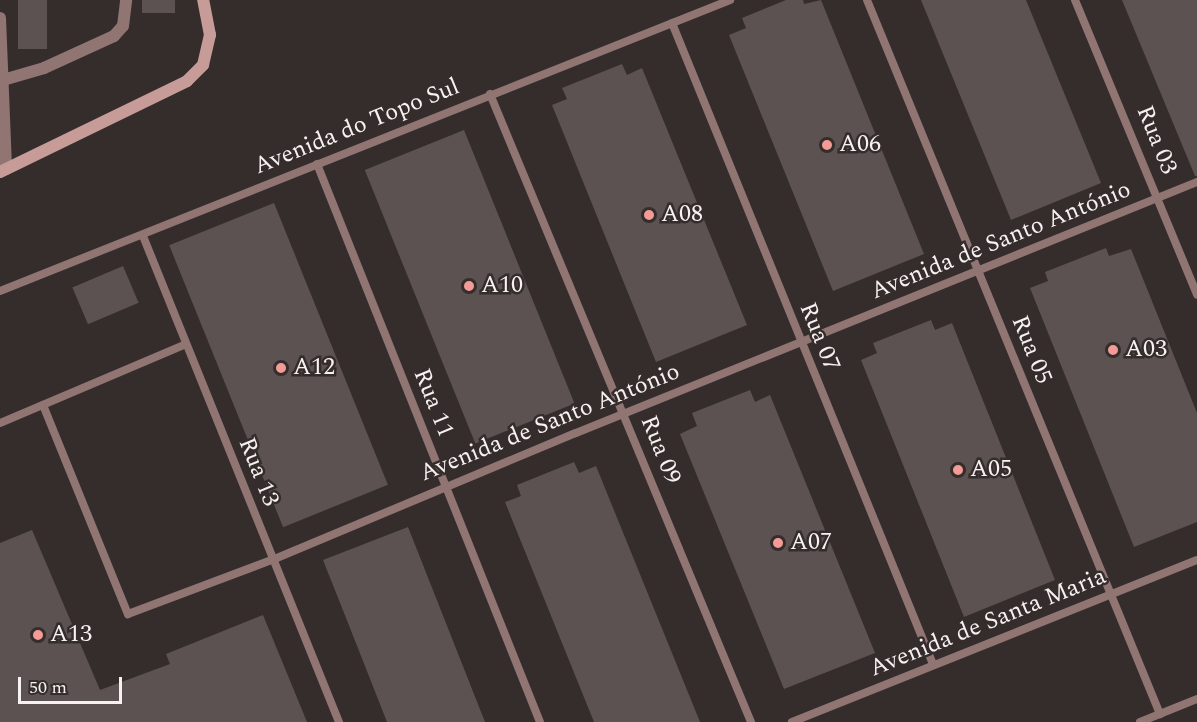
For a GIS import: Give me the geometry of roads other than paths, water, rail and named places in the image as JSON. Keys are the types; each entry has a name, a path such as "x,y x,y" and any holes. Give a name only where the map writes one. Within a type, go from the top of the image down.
{"street":[{"path":"3,80 44,68 114,36 123,26 126,0"},
{"path":"0,18 3,170 187,81 203,64 210,35 203,0"}],"lane":[{"name":"Avenida do Topo Sul","path":"0,291 143,236 490,94 730,0"},
{"name":"Rua 05","path":"867,0 1160,714"},
{"name":"Rua 03","path":"1075,0 1197,295"},
{"name":"Rua 07","path":"672,23 933,664"},
{"name":"Rua 09","path":"490,94 751,722"},
{"name":"Rua 11","path":"317,164 540,722"},
{"name":"Avenida de Santo António","path":"43,405 128,614 272,560 624,413 1197,183"},
{"name":"Rua 13","path":"143,236 339,722"},
{"path":"0,423 186,344"},
{"name":"Avenida de Santa Maria","path":"792,722 1197,560"},
{"path":"1140,722 1197,699"}],"place":[{"name":"A06","path":"827,145"},
{"name":"A08","path":"649,215"},
{"name":"A10","path":"469,286"},
{"name":"A03","path":"1113,350"},
{"name":"A12","path":"281,368"},
{"name":"A05","path":"958,470"},
{"name":"A07","path":"778,543"},
{"name":"A13","path":"38,635"}]}
